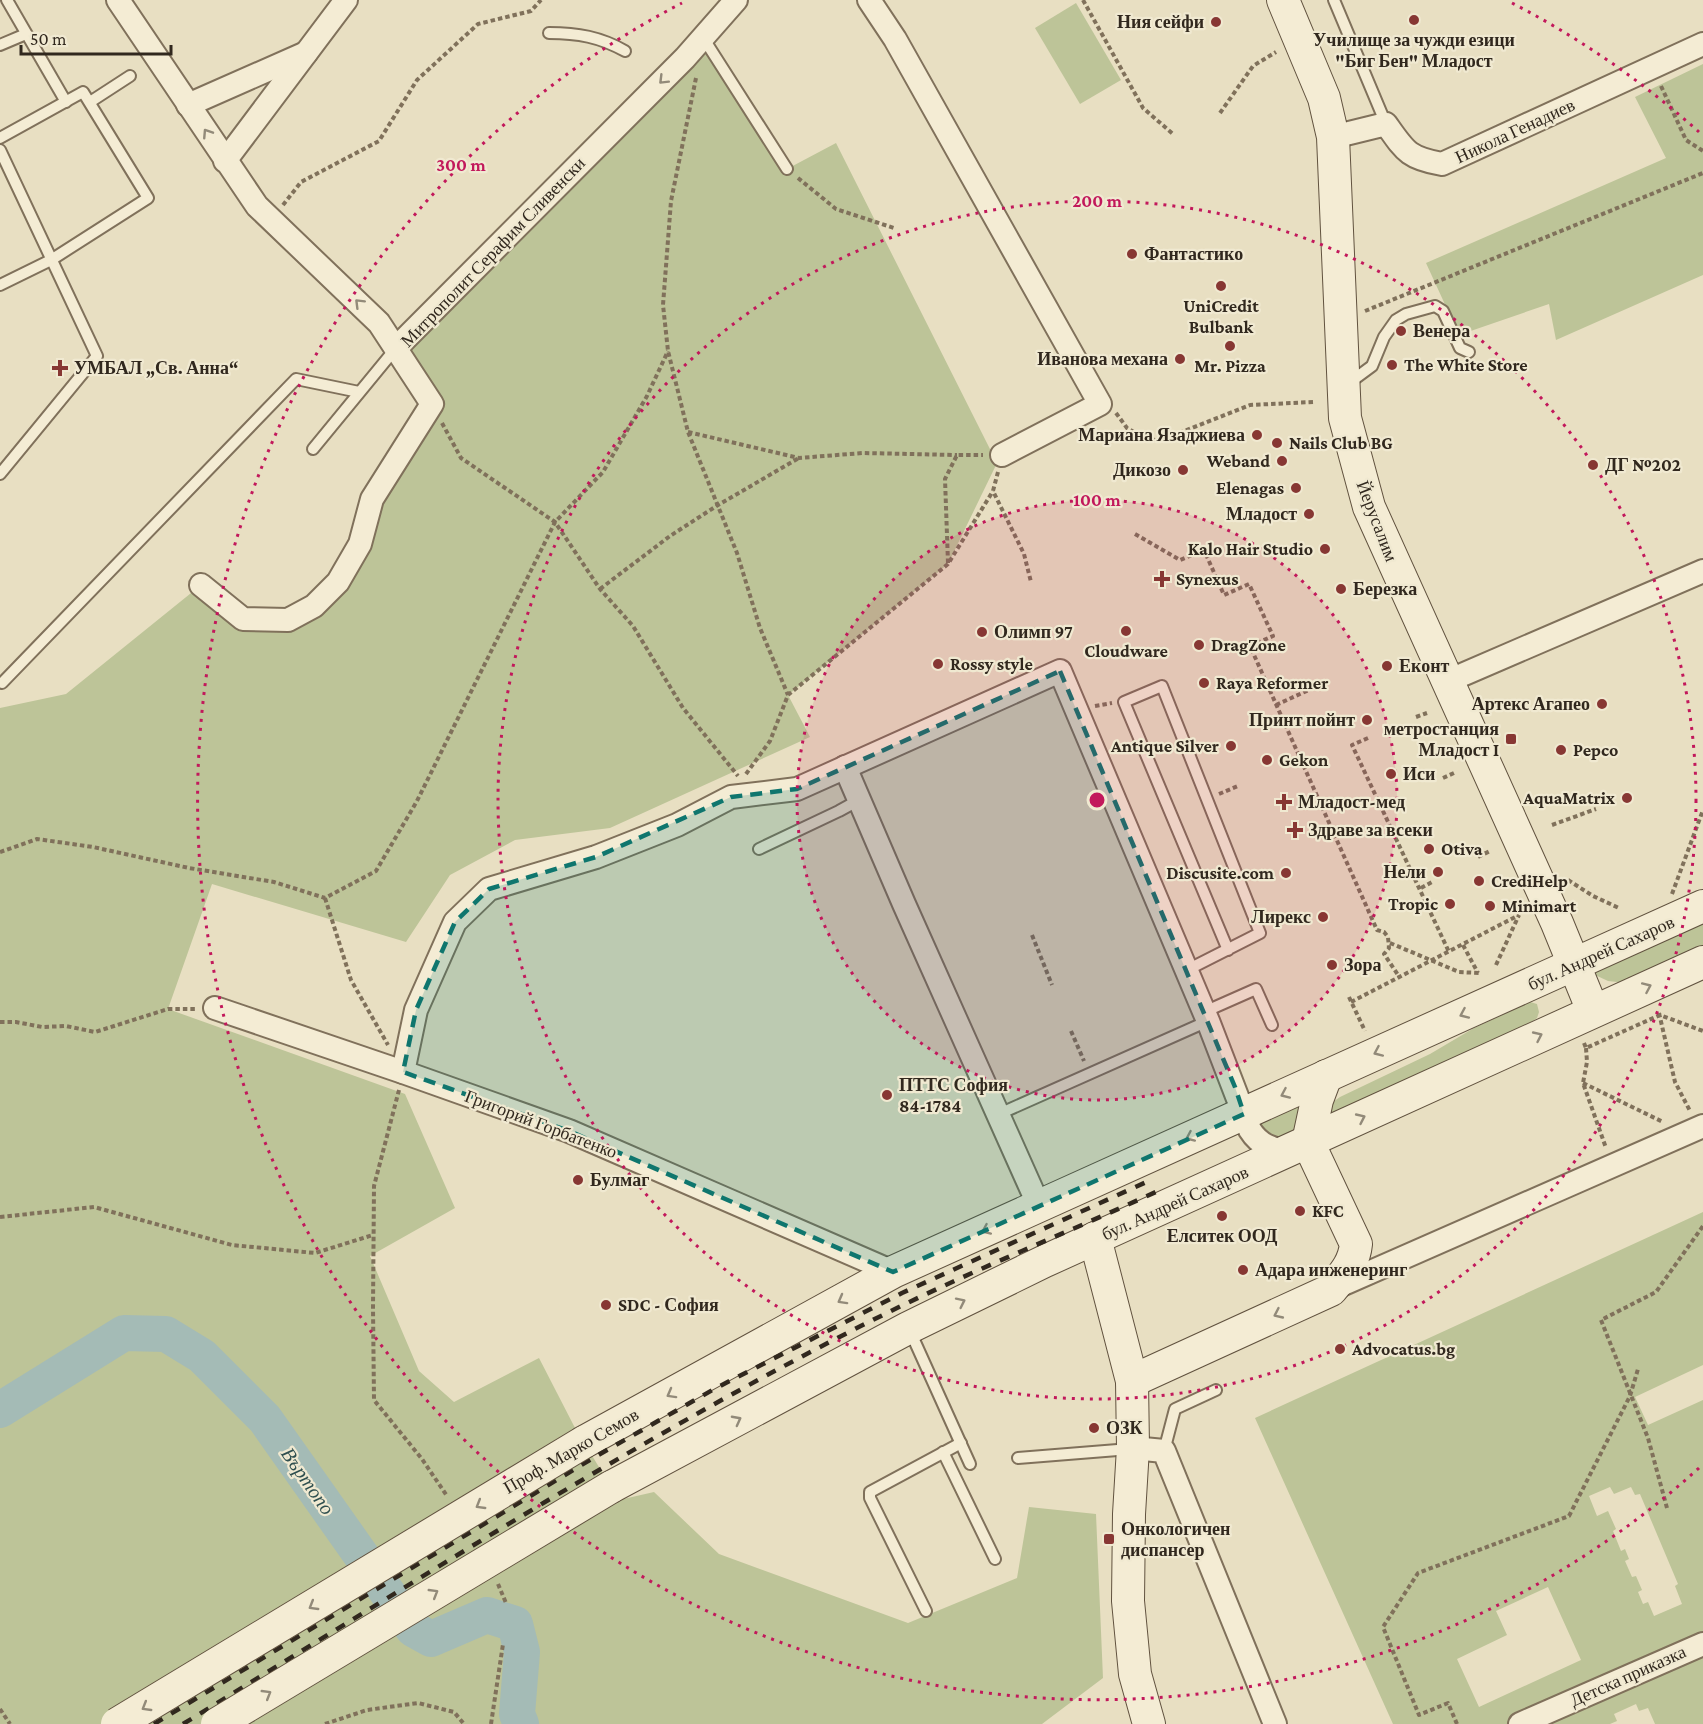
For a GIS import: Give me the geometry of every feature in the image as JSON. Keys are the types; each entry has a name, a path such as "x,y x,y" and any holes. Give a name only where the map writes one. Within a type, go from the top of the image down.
{"main road":[{"name":"Йерусалим","path":"1283,0 1324,98 1333,137 1342,388 1345,418 1369,507 1575,965 1587,1024"},
{"name":"бул. Андрей Сахаров","path":"1039,1206 1703,906"},
{"name":"бул. Андрей Сахаров","path":"1149,1724 1136,1674 1128,1601 1129,1514 1133,1448 1132,1381 1095,1238 1303,1151 1587,1024 1703,963"},
{"path":"1132,1381 1331,1290 1350,1267 1355,1256 1356,1244 1303,1151 1326,1076"},
{"name":"Проф. Марко Семов","path":"117,1724 584,1442 893,1272 1039,1206"},
{"path":"217,1724 611,1487 908,1328 1095,1238"}],"street":[{"path":"118,0 257,206 379,323 396,348"},
{"path":"225,161 346,0"},
{"name":"Митрополит Серафим Сливенски","path":"432,404 396,348 704,39 736,0"},
{"path":"869,0 900,48 1100,404 1002,455"},
{"name":"Никола Генадиев","path":"1386,124 1405,151 1422,161 1442,164 1703,44"},
{"path":"188,105 307,53"},
{"path":"1333,137 1386,124"},
{"path":"201,585 243,619 288,620 314,606 339,582 360,544 372,499 432,404"},
{"path":"1448,681 1703,571"},
{"path":"403,1072 416,1010 455,922 489,889 596,857 677,825 731,797 798,789 1059,671 1187,970 1250,1130 1259,1142 1268,1148 1303,1151"},
{"path":"845,767 1039,1206"},
{"name":"Григорий Горбатенко","path":"215,1008 569,1131 893,1272"},
{"path":"1331,1290 1701,1127"},
{"path":"1133,1448 1164,1451 1275,1724"},
{"name":"Детска приказка","path":"1520,1724 1703,1644"}],"lane":[{"path":"7,0 66,102"},
{"path":"1334,0 1386,124"},
{"path":"549,33 590,36 625,51"},
{"path":"0,45 26,34"},
{"path":"704,39 787,169"},
{"path":"90,102 130,75"},
{"path":"0,138 84,92 148,198 51,260 0,285"},
{"path":"0,150 97,356 0,474"},
{"path":"1342,388 1372,366 1384,337 1396,320 1421,309 1436,306 1443,311 1460,348 1469,352"},
{"path":"313,448 396,348"},
{"path":"2,683 296,379 359,392"},
{"path":"1187,970 1228,950 1260,933 1162,686 1125,702 1228,950"},
{"path":"759,849 839,812 859,800"},
{"path":"999,1114 1089,1073 1256,989 1272,1025"},
{"path":"908,1328 970,1464"},
{"path":"1164,1451 1175,1409 1216,1390"},
{"path":"926,1611 870,1498 870,1492 961,1443"},
{"path":"1018,1458 1133,1448"},
{"path":"943,1452 995,1559"}],"path":[{"path":"273,219 301,182 380,141 417,80 478,24 531,11 541,0"},
{"path":"1083,0 1143,108 1173,134"},
{"path":"704,39 671,201 663,305 668,351 688,432 737,553 760,628 788,695"},
{"path":"1220,112 1253,66 1276,52"},
{"path":"1653,67 1686,140 1703,152"},
{"path":"787,169 836,209 894,228"},
{"path":"1364,311 1703,173"},
{"path":"0,852 37,840 93,847 189,868 274,882 324,898 376,871 417,801 555,522 603,472 647,396 668,351"},
{"path":"1118,415 1127,428 1142,437 1159,441 1250,405 1312,402"},
{"path":"432,404 461,458 555,522 600,589 633,626 683,708 705,735"},
{"path":"688,432 799,459 863,453 1002,455 993,491 948,564 788,695 770,741 741,779"},
{"path":"948,564 945,479 957,455"},
{"path":"600,589 670,536 718,505 799,459"},
{"path":"993,491 1024,554 1030,582"},
{"path":"1135,534 1180,560 1204,550 1224,595 1250,584 1273,636 1250,646 1377,930 1384,932 1388,937 1390,943 1384,954 1400,978"},
{"path":"1276,705 1324,683"},
{"path":"1416,717 1426,713"},
{"path":"1368,738 1352,745 1421,888 1449,952"},
{"path":"1283,766 1300,758"},
{"path":"1443,778 1454,773"},
{"path":"1381,806 1395,799"},
{"path":"1552,825 1596,809"},
{"path":"1670,900 1703,810"},
{"path":"1478,857 1490,851"},
{"path":"1568,880 1593,896 1619,908"},
{"path":"1421,888 1432,882"},
{"path":"324,898 351,980 403,1072 374,1186 374,1400 422,1459 451,1501"},
{"path":"1351,1002 1519,915 1496,965"},
{"path":"1032,935 1052,985"},
{"path":"1390,943 1459,972 1479,973 1463,945"},
{"path":"1349,997 1369,1040"},
{"path":"0,1022 16,1022 42,1027 66,1026 95,1032 168,1009 215,1008"},
{"path":"1586,1048 1660,1015 1703,1031"},
{"path":"1660,1015 1675,1082 1701,1127"},
{"path":"1587,1024 1587,1062 1583,1083 1612,1166"},
{"path":"1071,1031 1089,1073"},
{"path":"1583,1083 1664,1122 1701,1127"},
{"path":"0,1217 94,1207 232,1245 315,1253 373,1235"},
{"path":"1667,1508 1648,1438 1601,1320 1656,1292 1703,1226"},
{"path":"1457,1724 1448,1703 1419,1715 1383,1627 1418,1573 1569,1516 1630,1396 1638,1369"},
{"path":"495,1576 506,1603"},
{"path":"491,1724 503,1644"},
{"path":"325,1724 367,1710 418,1703 454,1712 465,1724"},
{"path":"0,1709 10,1724"}],"highlighted area":[{"path":"1060,671 1235,1087 1244,1114 893,1272 569,1131 403,1072 416,1010 455,922 489,889 596,857 731,797 797,789"}],"green space":[{"path":"1076,3 1121,80 1080,104 1035,28"},
{"path":"704,39 787,169 836,143 997,463 948,564 788,695 810,737 610,828 515,840 450,875 406,942 212,884 168,1009 405,1094 455,1208 370,1256 419,1371 454,1402 539,1358 574,1426 619,1500 654,1492 719,1554 908,1623 1017,1578 1029,1507 1096,1514 1103,1678 1042,1724 0,1724 0,708 66,694 201,585 243,619 314,606 432,404 396,348"},
{"path":"1703,64 1703,275 1556,340 1549,304 1459,335 1426,263 1666,158 1635,97"},
{"path":"1703,921 1703,955 1626,983 1608,981 1593,974 1595,970"},
{"path":"1530,1002 1537,1004 1539,1012 1533,1021 1446,1064 1321,1119 1330,1104 1340,1097"},
{"path":"1297,1106 1300,1108 1297,1128 1280,1144 1255,1124"},
{"path":"1703,1212 1703,1365 1635,1397 1648,1425 1703,1400 1703,1724 1655,1724 1648,1708 1639,1711 1636,1704 1614,1714 1617,1721 1610,1724 1393,1724 1255,1418","holes":["1610,1487 1614,1494 1631,1487 1635,1495 1640,1494 1678,1584 1675,1586 1682,1604 1654,1616 1648,1602 1643,1604 1638,1592 1642,1590 1636,1576 1632,1577 1625,1561 1629,1559 1625,1549 1621,1551 1613,1531 1616,1529 1608,1511 1597,1516 1589,1496","1548,1587 1581,1660 1479,1707 1457,1659 1507,1635 1496,1611"]}],"waterway":[{"name":"Въртопо","path":"0,1410 124,1333 166,1334 202,1356 265,1419 413,1629 431,1639 487,1615 515,1624 522,1652 517,1714 521,1724"}],"railway":[{"path":"154,1724 593,1458 716,1388 902,1293 1153,1179"},
{"path":"183,1724 447,1561 715,1404 897,1308 1158,1191"}],"place":[{"name":"Училище за чужди езици \"Биг Бен\" Младост","path":"1414,20"},
{"name":"Ния сейфи","path":"1216,22"},
{"name":"Фантастико","path":"1132,254"},
{"name":"UniCredit Bulbank","path":"1221,286"},
{"name":"Венера","path":"1401,331"},
{"name":"Mr. Pizza","path":"1230,346"},
{"name":"Иванова механа","path":"1180,359"},
{"name":"The White Store","path":"1392,365"},
{"name":"УМБАЛ „Св. Анна“","path":"60,368"},
{"name":"Мариана Язаджиева","path":"1257,435"},
{"name":"Nails Club BG","path":"1277,443"},
{"name":"Weband","path":"1282,461"},
{"name":"ДГ №202","path":"1593,465"},
{"name":"Дикозо","path":"1183,470"},
{"name":"Elenagas","path":"1296,488"},
{"name":"Младост","path":"1309,514"},
{"name":"Kalo Hair Studio","path":"1325,549"},
{"name":"Synexus","path":"1162,579"},
{"name":"Березка","path":"1341,589"},
{"name":"Cloudware","path":"1126,631"},
{"name":"Олимп 97","path":"982,632"},
{"name":"DragZone","path":"1199,645"},
{"name":"Rossy style","path":"938,664"},
{"name":"Еконт","path":"1387,666"},
{"name":"Raya Reformer","path":"1204,683"},
{"name":"Артекс Агапео","path":"1602,704"},
{"name":"Принт пойнт","path":"1367,720"},
{"name":"метростанция Младост I","path":"1511,739"},
{"name":"Antique Silver","path":"1231,746"},
{"name":"Pepco","path":"1561,750"},
{"name":"Gekon","path":"1267,760"},
{"name":"Иси","path":"1391,774"},
{"name":"AquaMatrix","path":"1627,798"},
{"name":"Младост-мед","path":"1284,802"},
{"name":"Здраве за всеки","path":"1295,830"},
{"name":"Otiva","path":"1429,849"},
{"name":"Нели","path":"1438,872"},
{"name":"Discusite.com","path":"1286,873"},
{"name":"CrediHelp","path":"1479,881"},
{"name":"Tropic","path":"1450,904"},
{"name":"Minimart","path":"1490,906"},
{"name":"Лирекс","path":"1323,917"},
{"name":"Зора","path":"1332,965"},
{"name":"ПТТС София 84-1784","path":"887,1095"},
{"name":"Булмаг","path":"578,1180"},
{"name":"KFC","path":"1300,1211"},
{"name":"Елситек ООД","path":"1222,1216"},
{"name":"Адара инженеринг","path":"1243,1270"},
{"name":"SDC - София","path":"606,1305"},
{"name":"Advocatus.bg","path":"1340,1349"},
{"name":"ОЗК","path":"1094,1428"},
{"name":"Онкологичен диспансер","path":"1109,1539"}]}
